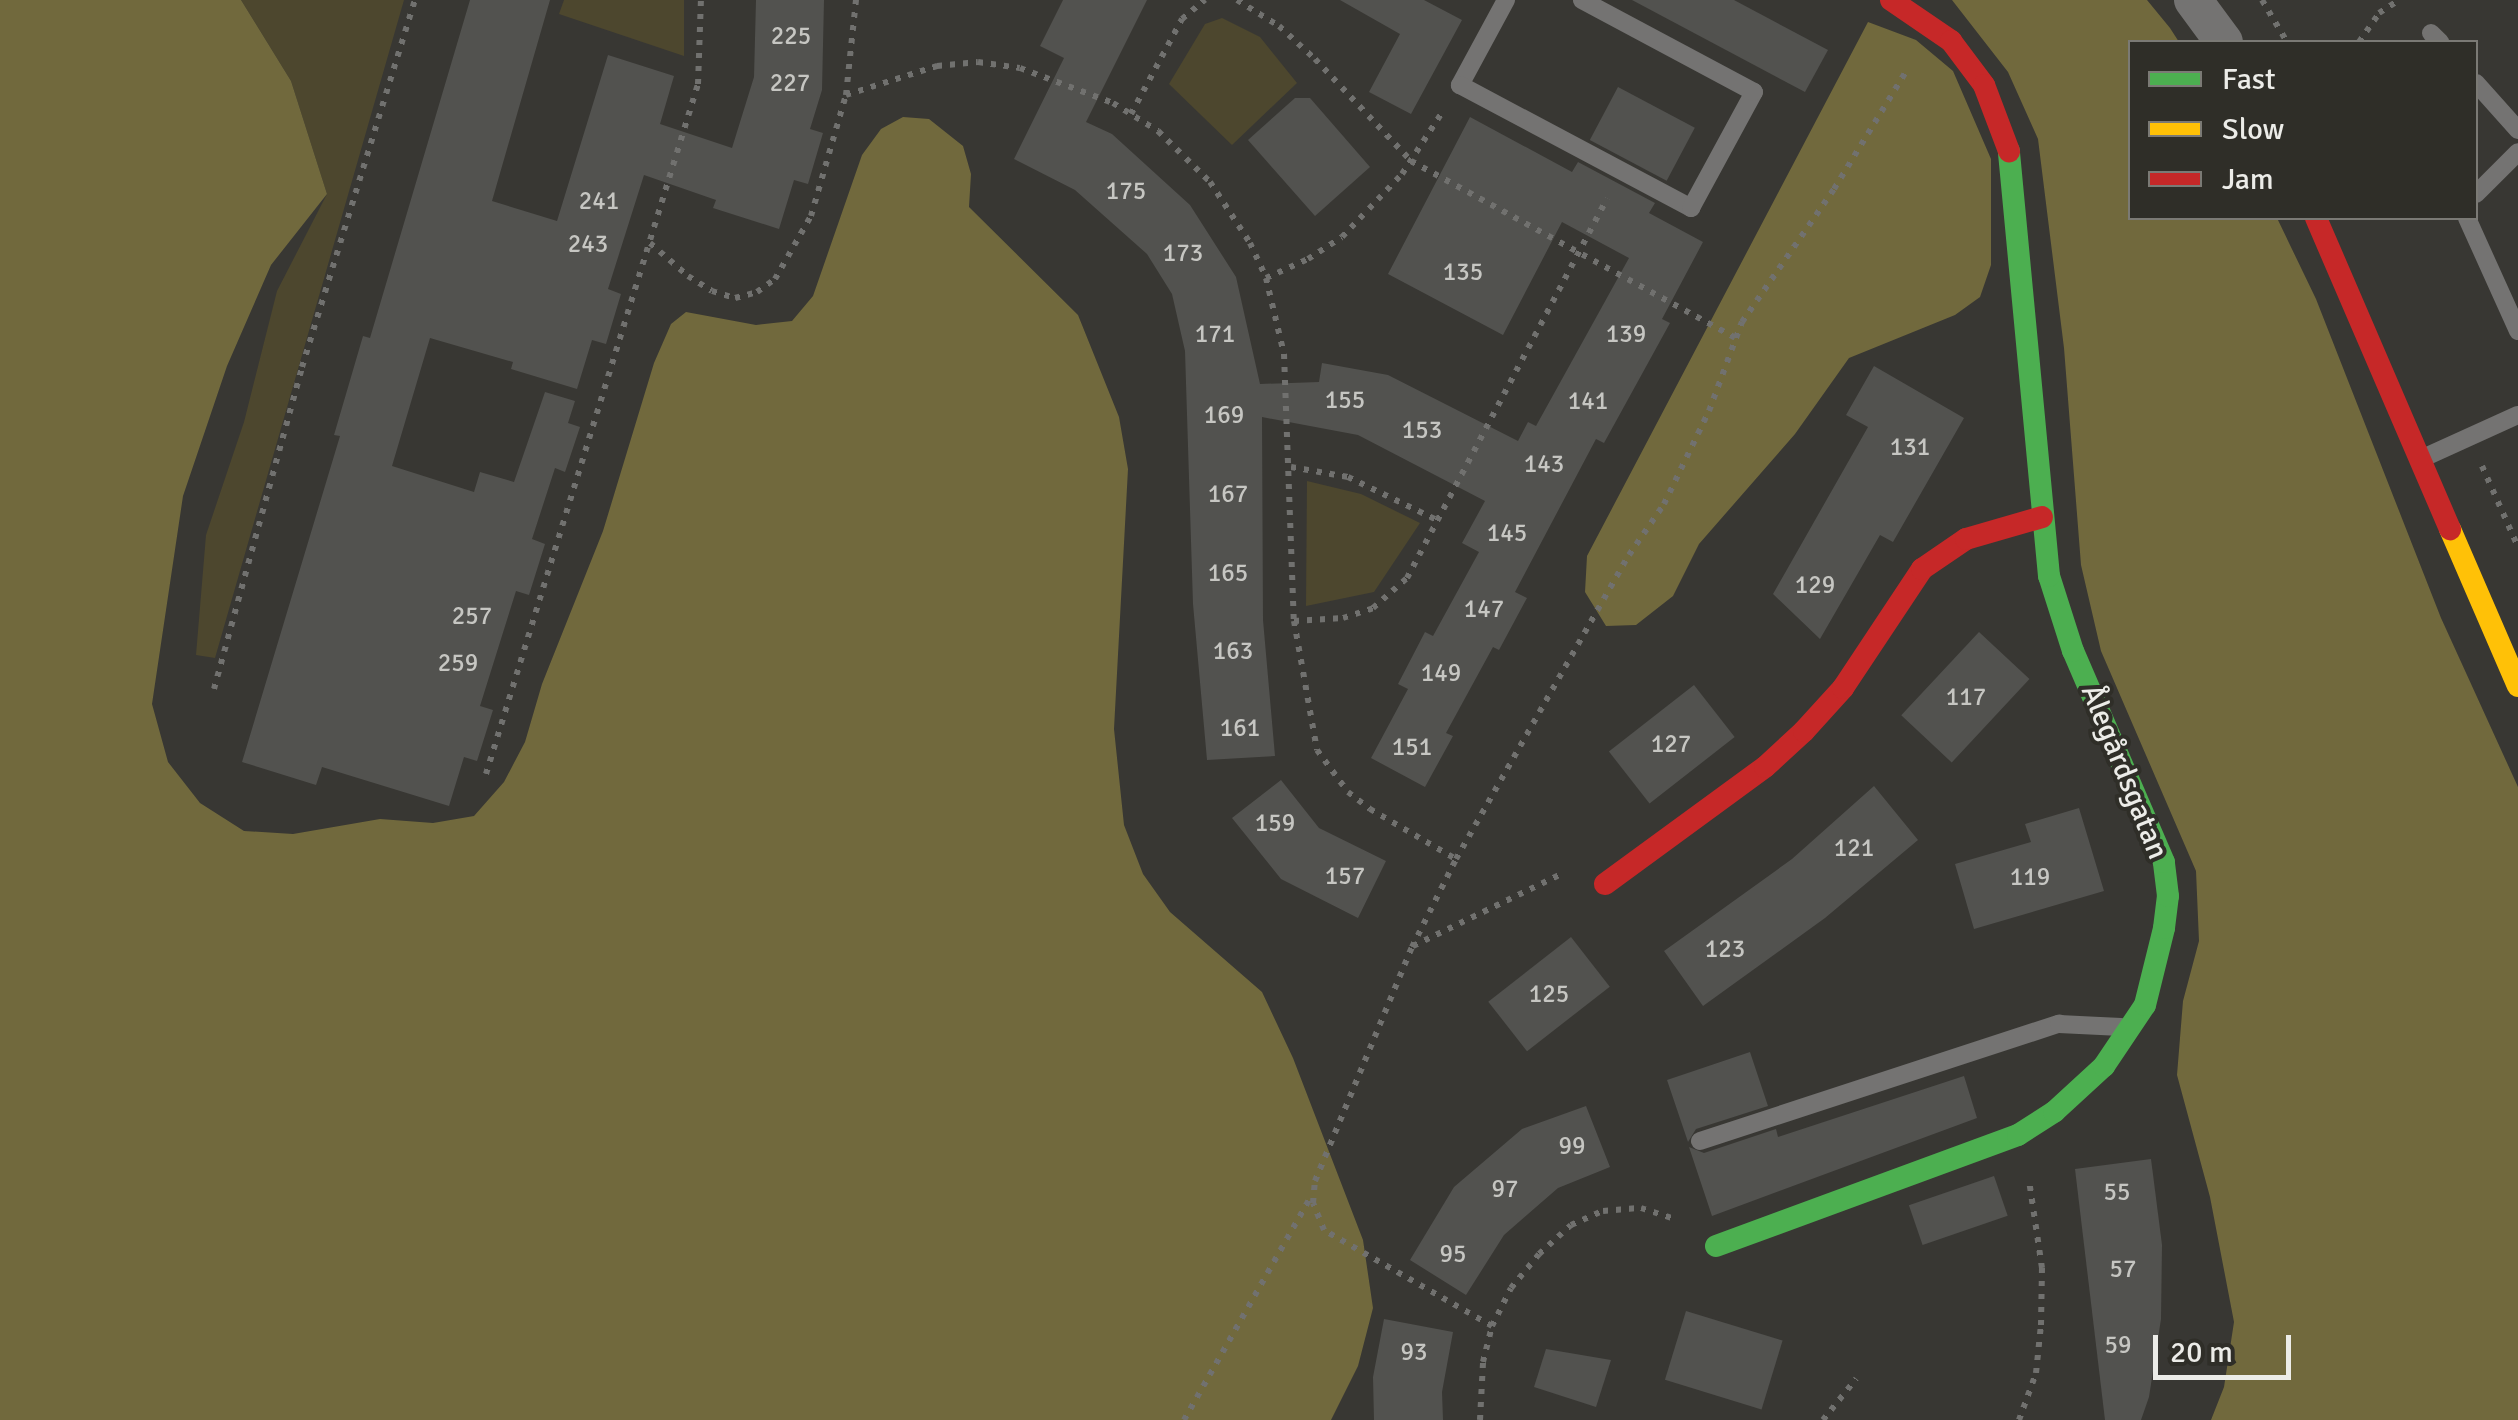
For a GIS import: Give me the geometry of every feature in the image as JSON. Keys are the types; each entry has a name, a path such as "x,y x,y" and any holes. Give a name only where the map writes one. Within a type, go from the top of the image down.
{"street":[{"name":"Ålegårdsgatan","path":"1716,1246 2018,1135 2080,1090 2132,1028 2145,1004 2168,896 2164,862 2056,604 2042,516 2008,139 1984,85 1933,25 1891,0"},
{"path":"2193,0 2223,40"},
{"path":"2317,220 2518,686"},
{"path":"1605,884 1766,767 1804,732 1843,688 1922,569 1966,538 2042,516"}],"lane":[{"path":"1506,0 1460,85 1692,208 1754,92 1582,0"},
{"path":"2478,85 2518,130"},
{"path":"2478,192 2518,152"},
{"path":"2468,220 2517,328"},
{"path":"2420,460 2518,415"},
{"path":"1700,1141 2059,1024 2132,1028"}],"path":[{"path":"214,689 302,368 415,0"},
{"path":"486,774 698,84 701,0"},
{"path":"650,243 712,291 736,298 757,292 775,278 812,216 846,94 856,0"},
{"path":"1130,114 1182,20 1205,0"},
{"path":"1237,0 1279,26 1315,58 1411,161 1735,338"},
{"path":"2262,0 2286,40"},
{"path":"2360,40 2379,13 2399,0"},
{"path":"1184,1420 1314,1190 1412,947 1456,859 1629,555 1664,504 1709,411 1742,322 1834,190 1933,25"},
{"path":"846,94 904,74 978,62 1060,80 1158,131 1210,182 1266,278 1284,354 1294,621 1317,750 1332,772 1370,809 1456,859"},
{"path":"1266,278 1308,259 1342,237 1375,206 1411,161 1460,85"},
{"path":"1294,621 1343,618 1391,596 1406,578 1621,170"},
{"path":"1291,467 1348,477 1437,520"},
{"path":"1412,947 1560,874 1582,873 1605,884"},
{"path":"2018,1135 2036,1207 2042,1268 2036,1373 2019,1420"},
{"path":"1314,1190 1313,1203 1324,1230 1492,1326"},
{"path":"1480,1420 1483,1362 1492,1326 1511,1288 1539,1254 1572,1225 1603,1212 1641,1208 1674,1218 1716,1246"},
{"path":"1823,1420 1856,1378"}],"shaded area":[{"path":"0,0 241,0 291,81 327,194 271,265 227,366 183,496 152,704 168,762 200,803 244,831 293,834 380,819 433,823 474,816 504,782 525,742 542,684 603,531 654,363 671,324 686,312 756,325 792,321 813,296 862,155 881,129 903,117 929,119 963,146 971,174 969,207 1078,315 1119,417 1128,469 1114,729 1124,825 1143,874 1170,912 1262,992 1293,1058 1363,1240 1373,1308 1358,1366 1331,1420 0,1420"},
{"path":"241,0 404,0 215,658 196,655 206,535 244,422 277,291 327,194 291,81"},
{"path":"564,0 684,0 684,56 559,14"},
{"path":"1952,0 2147,0 2170,28 2178,40 2128,40 2128,220 2278,220 2316,299 2441,618 2518,787 2518,1420 2211,1420 2224,1387 2234,1322 2210,1197 2177,1075 2183,1001 2199,941 2196,871 2101,651 2081,565 2064,348 2038,139 2008,72"},
{"path":"1222,18 1260,37 1297,83 1232,145 1169,84 1205,24"},
{"path":"1868,22 1916,40 1953,71 1991,159 1991,265 1980,297 1955,315 1849,358 1795,434 1699,544 1673,596 1636,625 1606,626 1585,592 1587,556"},
{"path":"1307,481 1361,494 1420,523 1374,592 1306,606"}],"building":[{"path":"470,0 550,0 492,201 557,221 608,55 674,76 660,124 732,148 754,77 756,0 824,0 822,90 810,129 823,133 808,184 794,180 779,229 713,208 716,200 644,175 608,289 621,294 606,344 592,340 577,389 511,369 513,362 430,338 392,466 474,492 480,472 514,482 545,392 575,401 568,423 580,427 565,472 555,468 532,539 545,544 529,595 516,591 480,706 493,710 477,761 464,757 449,806 322,767 316,785 242,762 340,436 334,435 363,336 370,338"},
{"path":"1063,0 1147,0 1086,122 1112,134 1190,205 1236,277 1260,384 1319,382 1322,363 1388,375 1518,441 1528,422 1536,426 1629,258 1562,222 1503,335 1388,274 1470,117 1572,172 1578,162 1655,203 1649,213 1703,242 1662,319 1670,323 1604,443 1596,439 1515,592 1527,598 1499,650 1493,647 1446,733 1453,736 1425,787 1371,758 1408,689 1398,684 1425,632 1433,636 1479,552 1462,543 1485,501 1358,435 1262,417 1263,620 1275,756 1207,760 1193,604 1185,351 1172,294 1147,254 1075,190 1014,159 1064,58 1040,46"},
{"path":"1340,0 1424,0 1462,20 1411,114 1369,92 1400,34"},
{"path":"1632,0 1734,0 1828,50 1805,92"},
{"path":"1618,87 1695,128 1667,181 1590,140"},
{"path":"1295,98 1310,98 1370,167 1315,216 1248,140"},
{"path":"1874,366 1964,418 1893,542 1880,535 1820,639 1773,594 1868,427 1846,415"},
{"path":"1979,632 2029,679 1952,762 1901,715"},
{"path":"1694,685 1735,737 1650,804 1609,751"},
{"path":"1281,780 1319,828 1386,861 1358,918 1281,879 1232,818"},
{"path":"1874,786 1918,840 1825,918 1703,1006 1664,951 1792,859"},
{"path":"2079,808 2104,891 1974,929 1955,864 2031,842 2025,824"},
{"path":"1571,937 1610,987 1527,1051 1488,1002"},
{"path":"1750,1052 1768,1106 1696,1129 1688,1142 1667,1080"},
{"path":"1964,1076 1977,1118 1712,1216 1689,1147 1704,1153 1776,1129 1778,1137"},
{"path":"1586,1106 1610,1167 1558,1188 1504,1235 1466,1295 1410,1260 1454,1187 1522,1129"},
{"path":"2151,1159 2162,1245 2161,1319 2149,1397 2141,1420 2105,1420 2075,1169"},
{"path":"1994,1176 2008,1216 1923,1245 1909,1205"},
{"path":"1686,1311 1783,1341 1762,1409 1665,1380"},
{"path":"1384,1319 1453,1332 1442,1392 1443,1420 1374,1420 1373,1377"},
{"path":"1546,1349 1611,1360 1596,1407 1534,1387"}],"traffic: fast":[{"path":"1716,1246 2018,1135 2054,1112 2104,1066 2145,1005 2164,928 2168,896 2164,862 2073,651 2049,576 2009,151"}],"traffic: slow":[{"path":"2450,529 2518,686"}],"traffic: jam":[{"path":"1891,0 1951,41 1984,85 2009,151"},
{"path":"2317,220 2450,529"},
{"path":"1605,884 1765,767 1804,731 1843,688 1922,569 1966,539 2042,517"}]}
